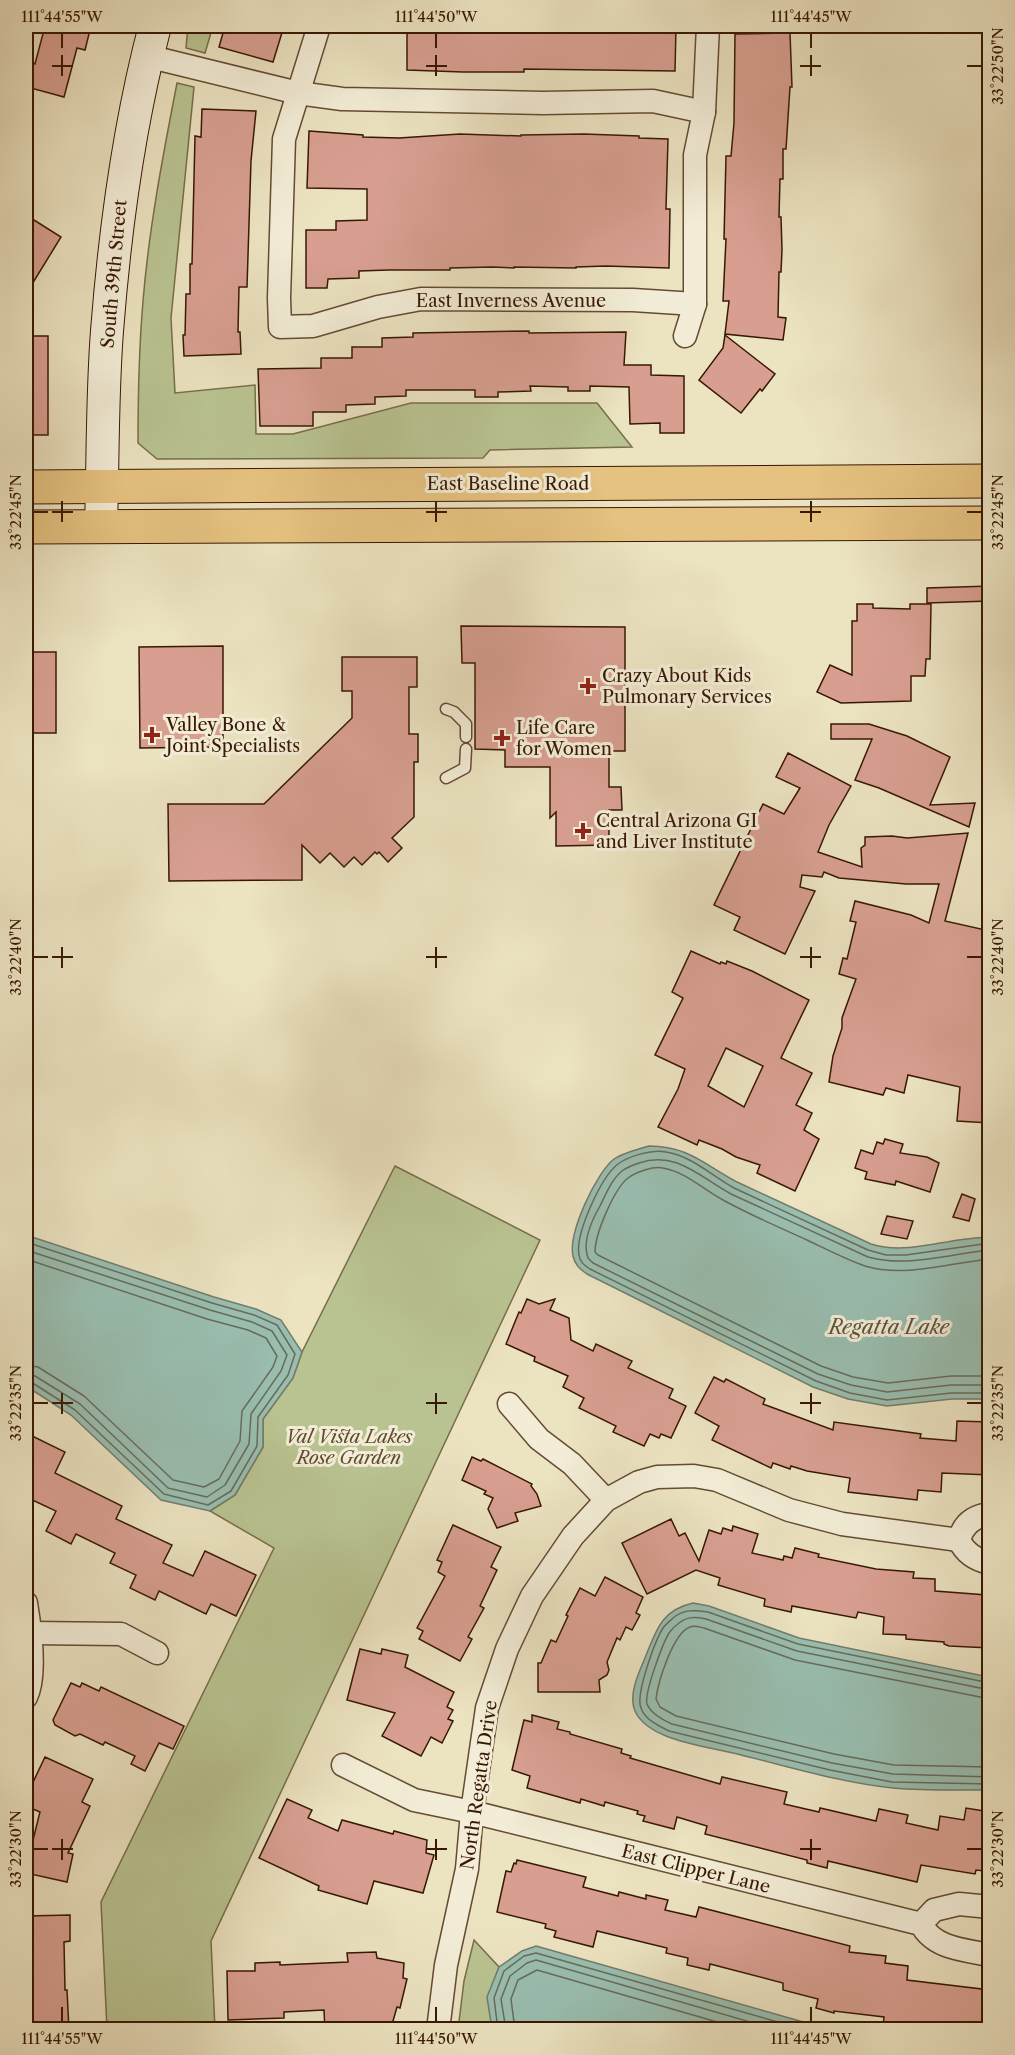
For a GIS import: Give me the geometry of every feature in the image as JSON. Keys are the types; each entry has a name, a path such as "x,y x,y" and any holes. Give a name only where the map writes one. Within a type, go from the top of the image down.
{"main road":[{"name":"East Baseline Road","path":"26,487 975,480"},
{"path":"26,527 976,523 975,480"}],"street":[{"name":"South 39th Street","path":"101,526 107,333 113,270 127,162 155,26"},
{"name":"East Inverness Avenue","path":"319,26 284,139 279,327 314,326 378,307 421,299 633,300 695,304"},
{"path":"685,336 695,304 695,155 704,112 708,26"},
{"path":"147,56 298,93 342,99 531,103 653,100 704,112"},
{"path":"509,1404 539,1439 572,1464 606,1500"},
{"name":"North Regatta Drive","path":"438,2030 446,1965 467,1869 472,1812 488,1708 507,1649 532,1596 573,1536 606,1500 639,1482 657,1477 694,1476 717,1480 789,1510 842,1524 959,1540"},
{"path":"990,1514 971,1521 961,1530 959,1540 964,1551 980,1561 990,1563"},
{"path":"26,1602 31,1633 30,1687 26,1696"},
{"path":"31,1633 121,1634 158,1653"},
{"name":"East Clipper Lane","path":"343,1765 414,1800 472,1812 921,1924 927,1935 944,1945 990,1955"},
{"path":"921,1924 934,1910 959,1904 990,1907"}],"lane":[{"path":"446,709 454,712 466,724 466,736"},
{"path":"446,778 465,768 466,749"}],"green space":[{"path":"188,26 213,26 205,53 186,48"},
{"path":"177,83 194,87 171,318 175,393 255,385 256,434 293,434 411,403 597,403 632,447 490,450 483,458 157,459 138,443 141,336 153,219"},
{"name":"Val Vista Lakes Rose Garden","path":"395,1166 540,1240 211,1941 215,2029 107,2029 101,1902 274,1548 210,1511 235,1495 263,1447 263,1419 293,1378 302,1352"},
{"path":"474,1940 499,1967 494,1981 492,2029 458,2030 464,1981"}],"water":[{"name":"Regatta Lake","path":"649,1146 675,1149 686,1153 737,1182 871,1244 890,1248 909,1248 989,1237 989,1399 952,1399 887,1406 848,1399 813,1387 584,1272 575,1262 573,1246 579,1219 592,1190 599,1177 614,1159"},
{"path":"26,1235 256,1309 281,1320 302,1352 293,1378 263,1419 263,1447 235,1495 210,1511 161,1500 71,1415 26,1386"},
{"path":"693,1603 709,1606 799,1638 989,1677 989,1790 905,1789 874,1786 684,1742 653,1729 640,1719 633,1705 637,1677 661,1623 682,1606"},
{"path":"536,1946 828,2029 492,2029 487,1997 499,1967 522,1951"}],"building":[{"path":"45,26 91,26 85,50 77,48 64,97 27,87"},
{"path":"225,26 284,26 273,62 219,47"},
{"path":"407,26 676,26 675,71 407,70"},
{"path":"790,33 792,87 790,87 786,149 783,149 783,179 780,179 779,217 781,217 782,250 778,317 786,318 783,340 725,334 729,301 723,301 726,156 731,156 734,123 735,34"},
{"path":"202,109 256,111 251,161 247,287 239,287 238,332 240,332 241,354 184,356 186,294 190,294 190,264 192,264 195,136 201,137"},
{"path":"309,131 399,138 460,134 521,136 584,134 668,139 666,209 670,209 669,268 492,267 359,271 359,278 328,279 327,288 306,288 306,230 336,230 336,221 367,220 367,189 307,188"},
{"path":"26,215 61,237 26,294"},
{"path":"529,331 529,333 626,332 624,365 651,365 651,375 684,376 684,433 660,433 660,423 630,424 629,387 590,386 590,391 568,391 568,387 530,386 531,391 498,392 498,397 475,397 475,390 406,390 406,396 375,397 375,404 346,405 346,412 313,412 313,426 260,426 258,369 321,368 321,358 352,358 352,347 382,347 382,338 413,337 413,333"},
{"path":"725,335 775,374 741,413 699,380 723,348"},
{"path":"26,336 48,336 48,435 26,435"},
{"path":"990,586 990,601 927,603 927,588"},
{"path":"857,604 873,604 873,608 910,609 910,604 931,604 930,659 926,659 925,676 911,676 911,701 841,703 817,692 830,665 852,675 852,621 857,621"},
{"path":"461,626 625,627 625,751 609,751 609,787 621,787 622,810 609,810 609,845 556,846 556,812 550,818 550,767 505,767 505,750 475,749 475,663 462,663"},
{"path":"223,646 223,747 140,748 139,647"},
{"path":"26,652 56,652 56,733 26,733"},
{"path":"342,657 417,657 417,687 409,687 409,734 418,734 418,762 414,762 414,817 392,838 402,848 388,862 379,852 377,854 375,852 362,865 354,857 344,867 330,853 320,863 302,845 302,880 169,881 168,804 264,804 352,718 352,691 342,691"},
{"path":"831,724 869,724 907,736 950,757 930,805 975,803 969,827 855,780 872,739 831,739"},
{"path":"788,753 851,786 829,825 818,852 862,867 861,848 865,845 865,837 907,838 968,833 945,921 990,931 990,1123 957,1121 960,1087 908,1075 904,1093 886,1088 883,1095 829,1082 833,1056 842,1028 842,1018 856,979 839,974 843,958 847,959 856,922 850,921 855,901 911,915 929,923 939,884 906,884 839,878 824,872 822,877 802,875 800,887 815,891 785,954 734,930 740,917 714,905 763,804 784,814 800,788 776,777"},
{"path":"691,951 720,964 721,962 726,964 727,961 752,971 809,1000 781,1058 812,1073 796,1105 812,1113 804,1130 819,1139 795,1191 757,1173 760,1165 699,1140 697,1145 658,1127 678,1089 685,1069 655,1055 683,998 672,992","holes":["726,1048 763,1066 744,1107 708,1086"]},
{"path":"885,1139 903,1144 900,1153 927,1157 939,1163 930,1192 896,1181 895,1185 865,1179 867,1172 855,1168 861,1150 873,1154 877,1142 883,1144"},
{"path":"962,1194 975,1199 969,1221 953,1217"},
{"path":"887,1216 913,1221 907,1239 881,1234"},
{"path":"527,1299 539,1304 555,1299 550,1310 569,1318 571,1340 593,1351 596,1344 632,1361 628,1368 673,1389 669,1398 686,1406 671,1438 661,1434 659,1438 650,1434 644,1446 613,1432 616,1426 579,1408 584,1398 563,1387 568,1376 534,1361 535,1357 506,1344"},
{"path":"714,1377 724,1382 726,1379 765,1399 763,1404 833,1430 834,1422 921,1434 920,1438 956,1441 957,1421 990,1422 990,1475 942,1473 941,1492 918,1490 917,1500 848,1492 850,1478 791,1466 790,1469 773,1463 771,1468 712,1440 719,1426 695,1413"},
{"path":"26,1433 65,1452 55,1473 122,1506 116,1519 172,1545 163,1563 193,1576 205,1551 256,1575 236,1616 211,1604 206,1614 159,1591 155,1600 130,1588 136,1575 110,1563 115,1553 76,1534 71,1544 46,1531 56,1511 26,1497"},
{"path":"472,1457 481,1461 483,1459 532,1484 541,1506 515,1513 518,1521 497,1528 488,1509 493,1498 484,1494 486,1491 462,1480"},
{"path":"671,1519 679,1536 685,1533 699,1561 709,1530 721,1534 723,1528 732,1531 733,1526 758,1534 752,1553 783,1560 784,1556 792,1558 795,1548 819,1554 818,1557 876,1569 914,1572 913,1578 935,1579 935,1591 987,1595 987,1600 990,1600 990,1648 949,1646 944,1642 906,1639 906,1635 883,1634 884,1617 858,1612 856,1618 792,1606 791,1612 764,1606 765,1599 718,1585 720,1578 696,1570 647,1594 622,1543"},
{"path":"453,1525 501,1547 491,1567 497,1570 480,1606 484,1608 468,1637 472,1639 460,1661 419,1639 423,1631 417,1628 445,1576 438,1572 442,1562 437,1560"},
{"path":"605,1577 643,1597 636,1613 640,1615 632,1630 626,1627 620,1640 617,1638 607,1662 609,1670 607,1675 599,1680 600,1692 538,1692 538,1663 541,1663 551,1640 556,1642 568,1616 566,1615 580,1588 595,1596"},
{"path":"360,1649 381,1654 382,1649 408,1655 405,1667 454,1692 447,1707 453,1710 448,1719 453,1721 442,1743 431,1737 421,1756 382,1736 395,1713 347,1700"},
{"path":"71,1683 80,1687 82,1683 99,1691 101,1687 184,1726 173,1749 159,1743 145,1771 131,1764 135,1756 105,1742 103,1745 80,1734 75,1736 55,1725 53,1720"},
{"path":"532,1715 559,1722 557,1729 570,1732 570,1734 622,1749 621,1753 631,1756 630,1758 720,1784 722,1777 787,1792 784,1804 819,1812 820,1808 876,1821 879,1809 908,1815 906,1823 938,1830 940,1816 964,1820 966,1808 990,1812 990,1844 985,1871 976,1870 975,1874 921,1865 917,1882 828,1861 827,1868 807,1863 807,1860 705,1834 707,1826 677,1817 674,1829 643,1821 645,1816 637,1814 638,1811 605,1802 604,1806 581,1799 580,1803 527,1788 530,1776 512,1770 524,1720 532,1722"},
{"path":"45,1757 93,1779 82,1802 90,1806 68,1853 73,1854 67,1882 26,1873 26,1838 33,1840 40,1812 26,1806 26,1797"},
{"path":"287,1799 312,1810 308,1818 338,1831 342,1820 393,1834 394,1831 427,1840 426,1853 434,1855 423,1893 374,1881 367,1904 318,1890 319,1886 259,1858"},
{"path":"517,1860 586,1877 583,1887 618,1896 619,1892 646,1899 646,1895 668,1900 665,1910 696,1917 699,1907 850,1946 849,1952 886,1956 885,1963 908,1966 907,1980 990,1990 990,2030 904,2030 883,2027 884,2017 834,2011 834,2013 816,2008 818,1999 783,1990 783,1983 710,1964 709,1970 687,1965 688,1958 666,1953 667,1948 597,1931 593,1947 554,1937 556,1931 545,1928 546,1924 497,1912 506,1871 511,1872"},
{"path":"70,1915 70,1941 64,1942 69,2030 26,2030 26,1916"},
{"path":"376,1952 377,1958 404,1963 403,1978 407,1979 400,2008 397,2007 391,2028 325,2030 324,2010 284,2012 284,2018 228,2020 227,1971 255,1971 255,1963 280,1962 280,1965 348,1962 347,1953"}],"place":[{"name":"Crazy About Kids Pulmonary Services","path":"588,686"},
{"name":"Valley Bone & Joint Specialists","path":"152,735"},
{"name":"Life Care for Women","path":"502,738"},
{"name":"Central Arizona GI and Liver Institute","path":"583,831"}]}
